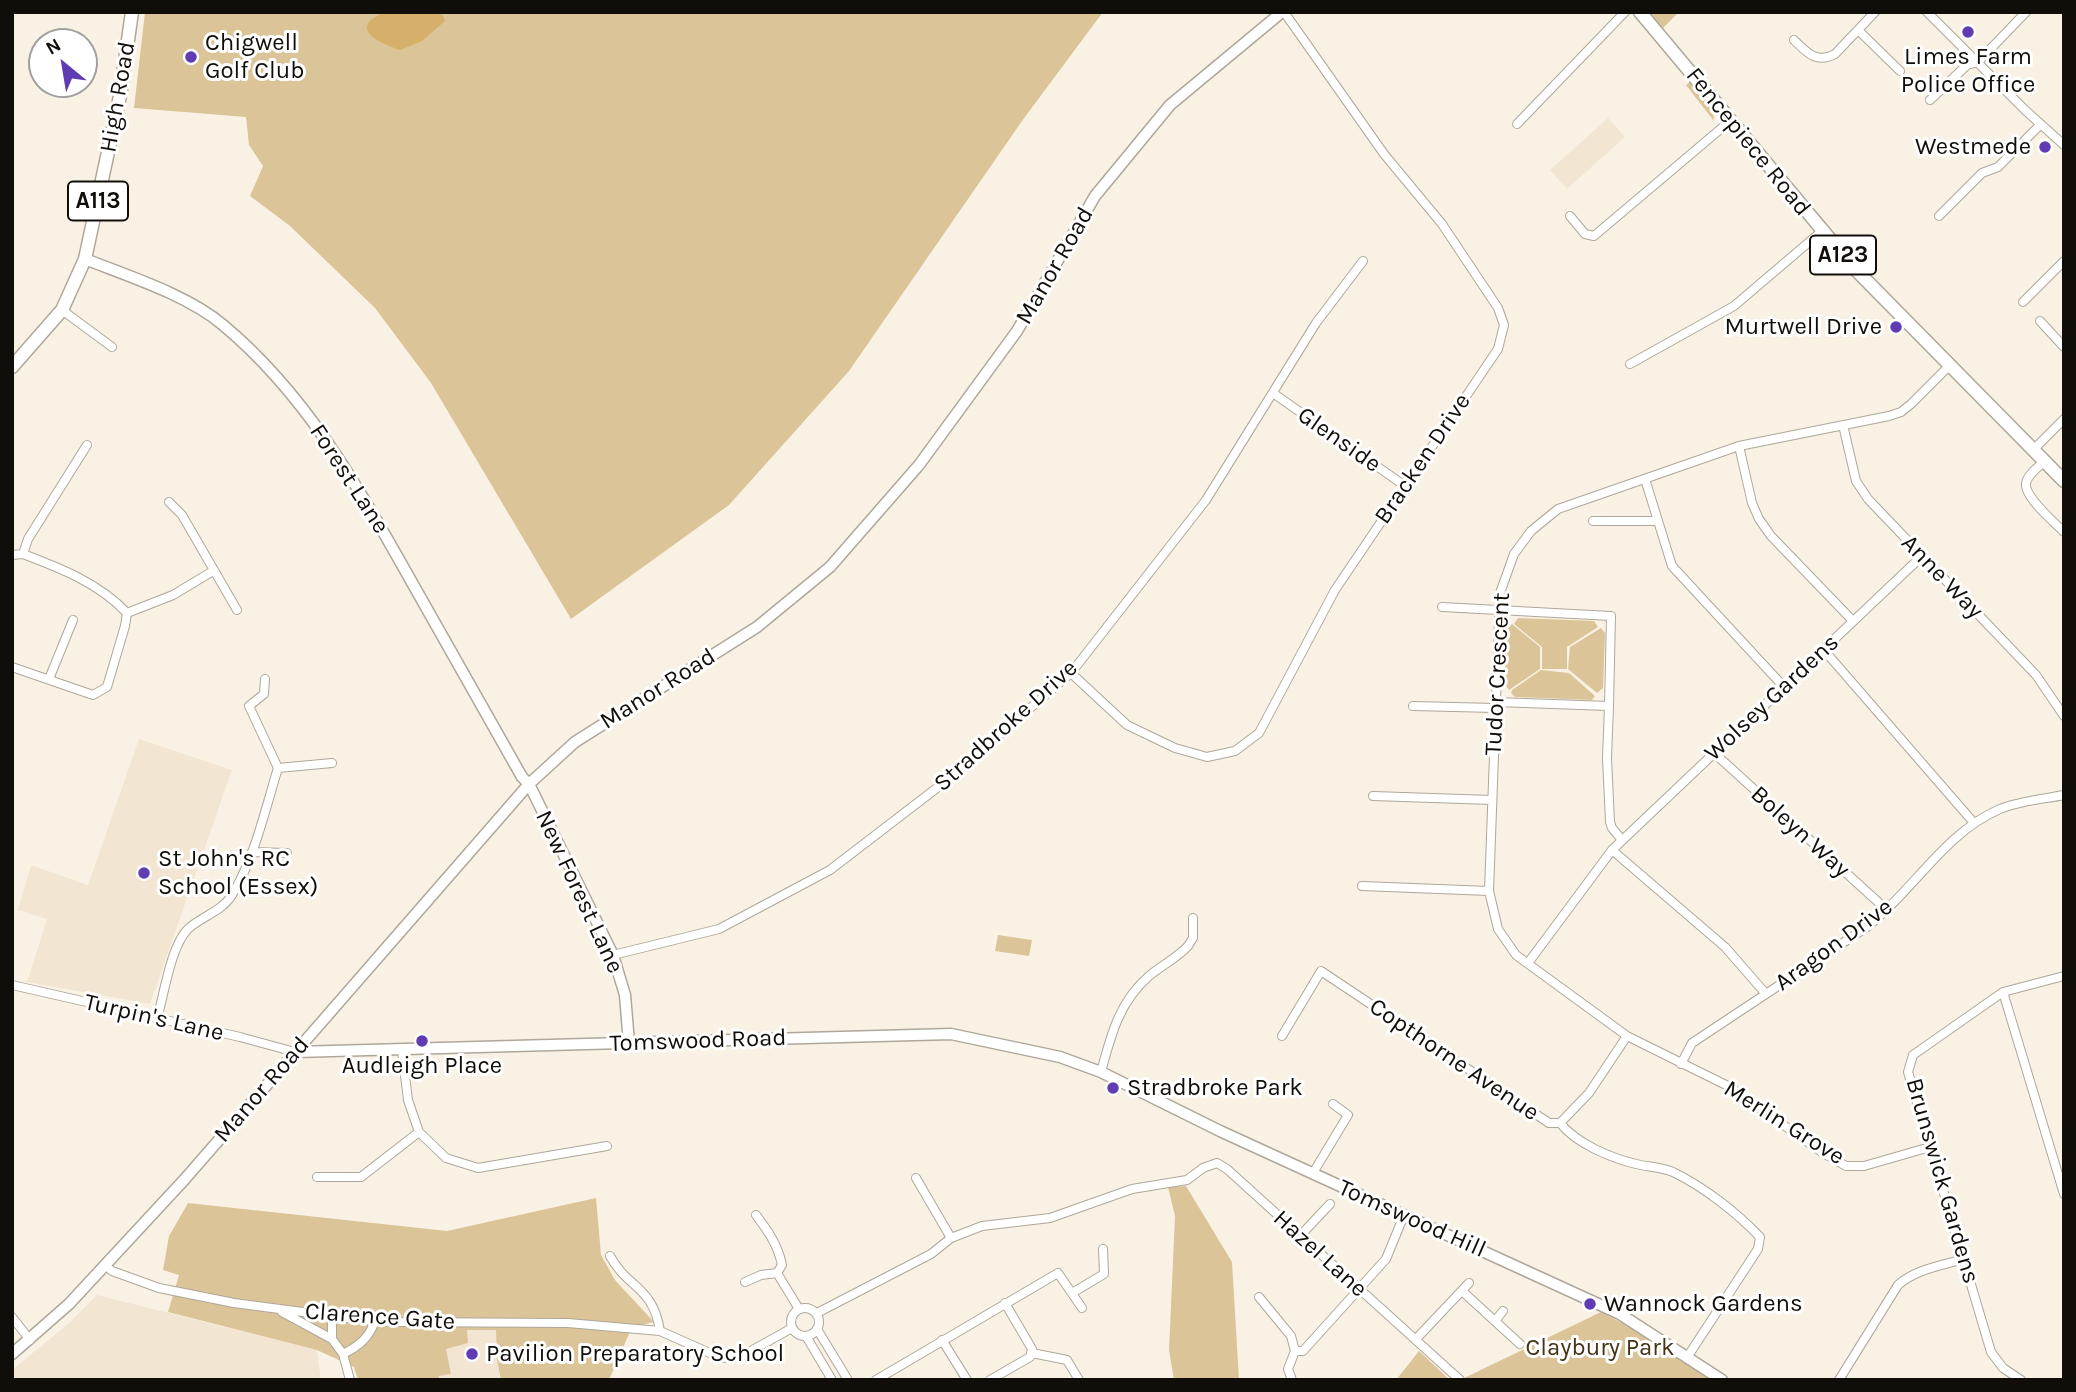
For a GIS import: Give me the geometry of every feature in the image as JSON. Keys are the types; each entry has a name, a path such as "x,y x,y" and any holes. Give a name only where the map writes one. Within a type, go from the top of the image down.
{"main road":[{"name":"High Road","path":"13,363 62,310 85,259 120,96 132,12"},
{"name":"Fencepiece Road","path":"1640,12 1855,269 2064,481"}],"street":[{"name":"Bracken Drive","path":"1071,673 1127,725 1175,748 1207,757 1235,751 1259,733 1335,590 1498,349 1504,325 1497,309 1442,224 1384,154 1282,12"},
{"name":"Manor Road","path":"12,1354 106,1266 529,784 575,742 757,627 830,567 919,466 1017,331 1095,197 1170,105 1282,12"},
{"path":"1517,124 1625,12"},
{"path":"1794,40 1815,58 1827,59 1875,12"},
{"path":"1927,12 2064,147"},
{"path":"1930,100 1967,65 1978,62 2026,12"},
{"path":"1858,30 1900,71"},
{"path":"1570,216 1585,234 1594,236 1730,121"},
{"path":"1939,216 1982,173 1998,167 2040,125"},
{"path":"1630,364 1734,306 1822,231"},
{"name":"Forest Lane","path":"85,259 174,295 221,323 263,363 301,406 342,461 522,777 529,784"},
{"name":"Stradbroke Drive","path":"613,955 719,929 831,870 942,785 1071,673 1206,500 1316,323 1363,261"},
{"path":"2023,302 2064,261"},
{"path":"62,310 112,347"},
{"path":"2040,321 2064,347"},
{"name":"Tudor Crescent","path":"1681,1064 1627,1036 1516,955 1498,929 1489,891 1499,611 1500,593 1514,554 1531,531 1558,509 1739,446 1901,412 1951,364"},
{"name":"Glenside","path":"1273,393 1405,486"},
{"path":"2034,449 2064,419"},
{"name":"Anne Way","path":"1843,425 1856,481 1868,499 2036,675 2064,716"},
{"path":"23,554 28,539 87,445"},
{"path":"1739,446 1752,503 1759,519 1771,536 1853,621"},
{"path":"2045,461 2030,475 2026,483 2028,494 2064,532"},
{"path":"1645,479 1672,566 1784,687"},
{"path":"169,502 182,515 237,610"},
{"path":"1593,521 1658,521"},
{"path":"12,555 23,554 71,573 127,613"},
{"name":"Wolsey Gardens","path":"1528,963 1612,850 1922,556"},
{"path":"127,613 173,595 214,571"},
{"path":"1442,607 1611,616 1607,758 1610,822 1622,840"},
{"path":"12,667 93,695 107,687 127,613"},
{"path":"48,679 73,620"},
{"path":"1824,649 1975,823"},
{"path":"157,1019 178,943 189,928 212,914 231,897 252,852 278,768 249,706 264,694 265,678"},
{"path":"1413,706 1609,706"},
{"name":"Boleyn Way","path":"1713,752 1888,911"},
{"path":"278,768 332,763"},
{"name":"New Forest Lane","path":"529,784 613,955 625,995 629,1043"},
{"name":"Aragon Drive","path":"1681,1064 1692,1042 1888,911 1955,838 1975,823 2002,808 2064,795"},
{"path":"1373,796 1492,800"},
{"path":"1612,850 1726,947 1766,994"},
{"path":"252,852 287,853"},
{"path":"1362,886 1489,891"},
{"path":"1098,1071 1112,1030 1131,992 1188,946 1193,938 1193,918"},
{"name":"Copthorne Avenue","path":"1282,1036 1321,971 1549,1123 1560,1124 1589,1093 1627,1036"},
{"name":"Brunswick Gardens","path":"2021,1380 2003,1368 1991,1352 1909,1072 1913,1055 2003,992 2064,975"},
{"name":"Turpin's Lane","path":"12,985 295,1052"},
{"path":"2003,992 2064,1194"},
{"name":"Tomswood Road","path":"295,1052 951,1034 1060,1056 1098,1071"},
{"path":"402,1051 408,1100 419,1132 446,1158 478,1168 607,1146"},
{"name":"Merlin Grove","path":"1681,1064 1730,1087 1823,1153 1846,1166 1864,1166 1930,1147"},
{"name":"Tomswood Hill","path":"1098,1071 1313,1174 1620,1314 1721,1380"},
{"path":"1313,1174 1348,1115 1333,1104"},
{"path":"1560,1124 1586,1143 1612,1157 1671,1171 1696,1186 1760,1237 1758,1249 1688,1356"},
{"path":"317,1177 361,1177 419,1132"},
{"name":"Hazel Lane","path":"951,1238 982,1226 1050,1218 1132,1189 1187,1180 1202,1168 1217,1163 1227,1169 1460,1380"},
{"path":"817,1313 931,1254 951,1238 916,1178"},
{"path":"1299,1237 1330,1204"},
{"path":"756,1215 779,1252 782,1265 777,1273"},
{"path":"1293,1380 1288,1369 1299,1351 1386,1259 1404,1215"},
{"path":"1072,1293 1104,1274 1103,1248"},
{"path":"610,1256 622,1274 640,1287 650,1300 658,1317 660,1331"},
{"path":"1839,1380 1898,1285 1919,1272 1963,1259"},
{"name":"Clarence Gate","path":"106,1266 112,1271 159,1288 234,1303 375,1321 568,1323 660,1331 721,1358 730,1359 740,1357 792,1328"},
{"path":"745,1282 761,1275 777,1273"},
{"path":"777,1273 799,1309"},
{"path":"876,1380 1058,1273 1082,1308"},
{"path":"1416,1339 1469,1283"},
{"path":"1462,1291 1520,1345"},
{"path":"1259,1297 1283,1324 1299,1351"},
{"path":"990,1380 1030,1357 1032,1353 1005,1303"},
{"path":"810,1308 817,1313 819,1320 814,1333 806,1336 797,1334 792,1328 792,1317 799,1309 810,1308"},
{"path":"276,1309 332,1339 343,1354 350,1380"},
{"path":"1495,1321 1503,1311"},
{"path":"332,1316 332,1339"},
{"path":"12,1317 30,1340"},
{"path":"343,1354 368,1338 375,1321"},
{"path":"817,1329 848,1380"},
{"path":"806,1336 832,1380"},
{"path":"942,1340 967,1380"},
{"path":"1032,1353 1067,1360 1079,1380"}],"shaded area":[{"path":"386,12 438,12 445,21 422,41 400,50 375,39 367,29 368,23"},
{"path":"1608,118 1625,137 1567,189 1550,170"},
{"name":"St John's RC School (Essex)","path":"139,739 232,770 150,1004 27,982 47,919 18,910 31,865 88,885"},
{"path":"97,1295 317,1350 321,1380 12,1380 12,1370 68,1324"},
{"name":"Pavilion Preparatory School","path":"467,1330 496,1330 501,1380 439,1380 438,1376 451,1374 446,1349"}],"green space":[{"name":"Chigwell Golf Club","path":"145,12 1103,12 1022,121 849,371 729,505 571,619 431,383 375,308 290,226 250,196 263,166 249,145 246,117 134,108"},
{"path":"1648,12 1679,12 1662,29"},
{"path":"1690,82 1713,111 1714,121 1686,85"},
{"path":"1518,618 1594,621 1598,627 1567,647 1567,669 1542,669 1542,647 1514,624"},
{"path":"1512,624 1540,647 1540,669 1509,690 1504,683 1506,630"},
{"path":"1601,628 1605,633 1603,688 1597,693 1568,669 1570,647"},
{"path":"1541,670 1569,673 1595,696 1592,700 1515,697 1511,693"},
{"path":"998,935 1032,940 1029,956 995,951"},
{"path":"1186,1186 1232,1262 1239,1380 1174,1380 1169,1350 1175,1216 1168,1187"},
{"path":"596,1198 601,1255 615,1280 654,1322 632,1327 609,1380 501,1380 496,1330 467,1330 468,1343 446,1349 451,1374 439,1376 439,1380 358,1380 354,1367 317,1350 168,1312 179,1275 163,1270 169,1236 188,1203 447,1231"},
{"name":"Claybury Park","path":"1601,1312 1674,1350 1713,1380 1460,1380"},
{"path":"1419,1351 1450,1380 1396,1380"}],"place":[{"name":"Limes Farm Police Office","path":"1968,32"},
{"name":"Chigwell Golf Club","path":"191,57"},
{"name":"Westmede","path":"2045,147"},
{"name":"Murtwell Drive","path":"1896,327"},
{"name":"St John's RC School (Essex)","path":"144,873"},
{"name":"Audleigh Place","path":"422,1041"},
{"name":"Stradbroke Park","path":"1113,1088"},
{"name":"Wannock Gardens","path":"1590,1304"},
{"name":"Pavilion Preparatory School","path":"472,1354"}]}
